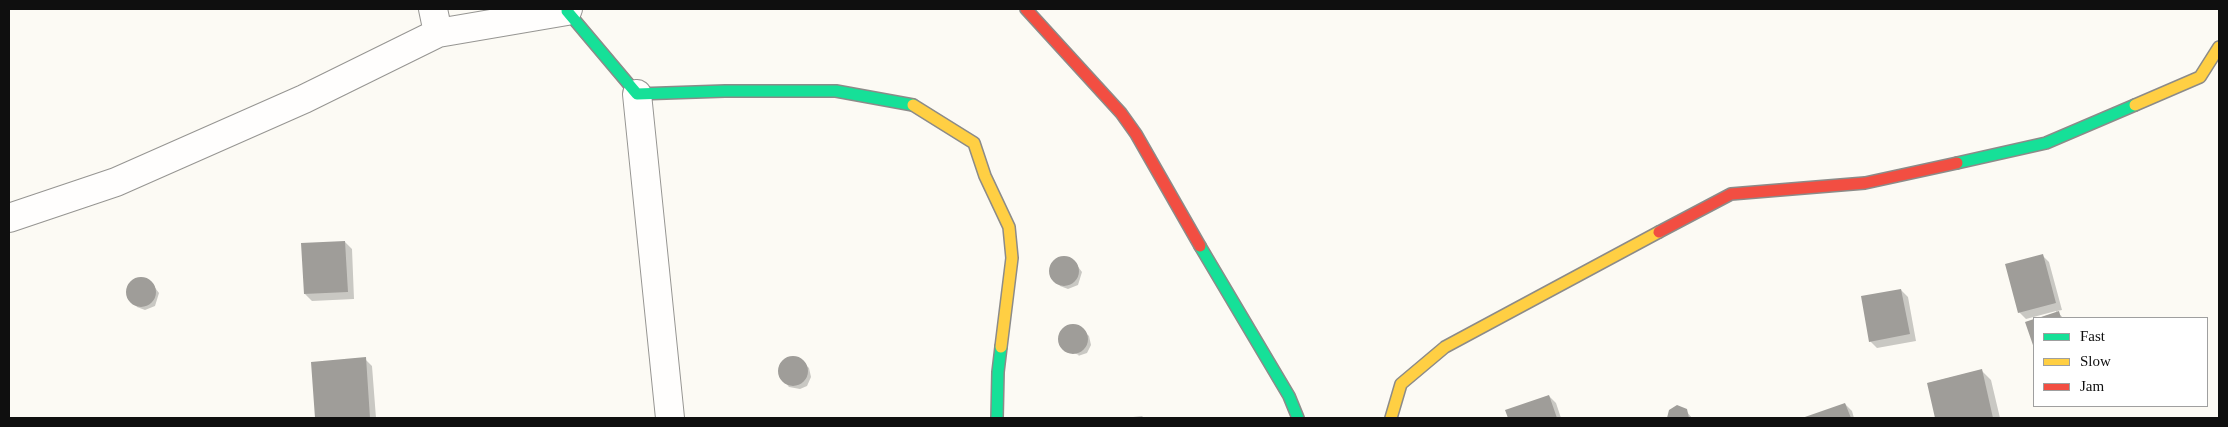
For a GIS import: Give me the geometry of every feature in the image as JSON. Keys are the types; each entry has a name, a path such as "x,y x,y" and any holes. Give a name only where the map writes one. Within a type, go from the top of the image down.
{"street":[{"path":"1026,9 1121,114 1136,134 1207,258 1290,396 1298,418"},
{"path":"9,218 116,182 304,99 436,21 567,10 637,94 670,418"},
{"path":"1392,418 1401,384 1446,347 1731,194 1865,183 2046,143 2200,77 2219,47"},
{"path":"637,94 725,91 836,91 916,106 974,143 985,176 1009,227 1012,258 998,372 997,418"}],"building":[{"path":"345,241 348,292 304,294 301,243"},
{"path":"2043,254 2056,303 2018,313 2005,264"},
{"path":"1064,256 1075,260 1079,271 1075,282 1064,286 1053,282 1049,271 1053,260"},
{"path":"141,277 152,281 156,292 152,303 141,307 130,303 126,292 130,281"},
{"path":"1901,289 1910,334 1869,342 1861,296"},
{"path":"2059,311 2061,317 2041,317"},
{"path":"2033,319 2033,345 2025,322"},
{"path":"1073,324 1084,328 1088,339 1084,350 1073,354 1062,350 1058,339 1062,328"},
{"path":"793,356 804,360 808,371 804,382 793,386 782,382 778,371 782,360"},
{"path":"366,357 370,418 315,418 311,362"},
{"path":"1982,369 1993,418 1935,418 1927,383"},
{"path":"1549,395 1557,418 1508,418 1505,410"},
{"path":"1845,403 1851,418 1802,418"},
{"path":"1677,405 1687,409 1689,418 1667,418 1669,410"}],"traffic: fast":[{"path":"567,11 637,94 725,91 836,91 913,105"},
{"path":"1957,163 2046,143 2135,105"},
{"path":"1200,246 1289,396 1298,418"},
{"path":"997,418 998,372 1001,347"}],"traffic: slow":[{"path":"2135,105 2200,77 2219,47"},
{"path":"913,105 974,143 985,176 1009,227 1012,258 1001,347"},
{"path":"1391,418 1401,384 1445,347 1659,232"}],"traffic: jam":[{"path":"1026,9 1121,113 1136,134 1200,246"},
{"path":"1659,232 1731,194 1865,183 1957,163"}]}
